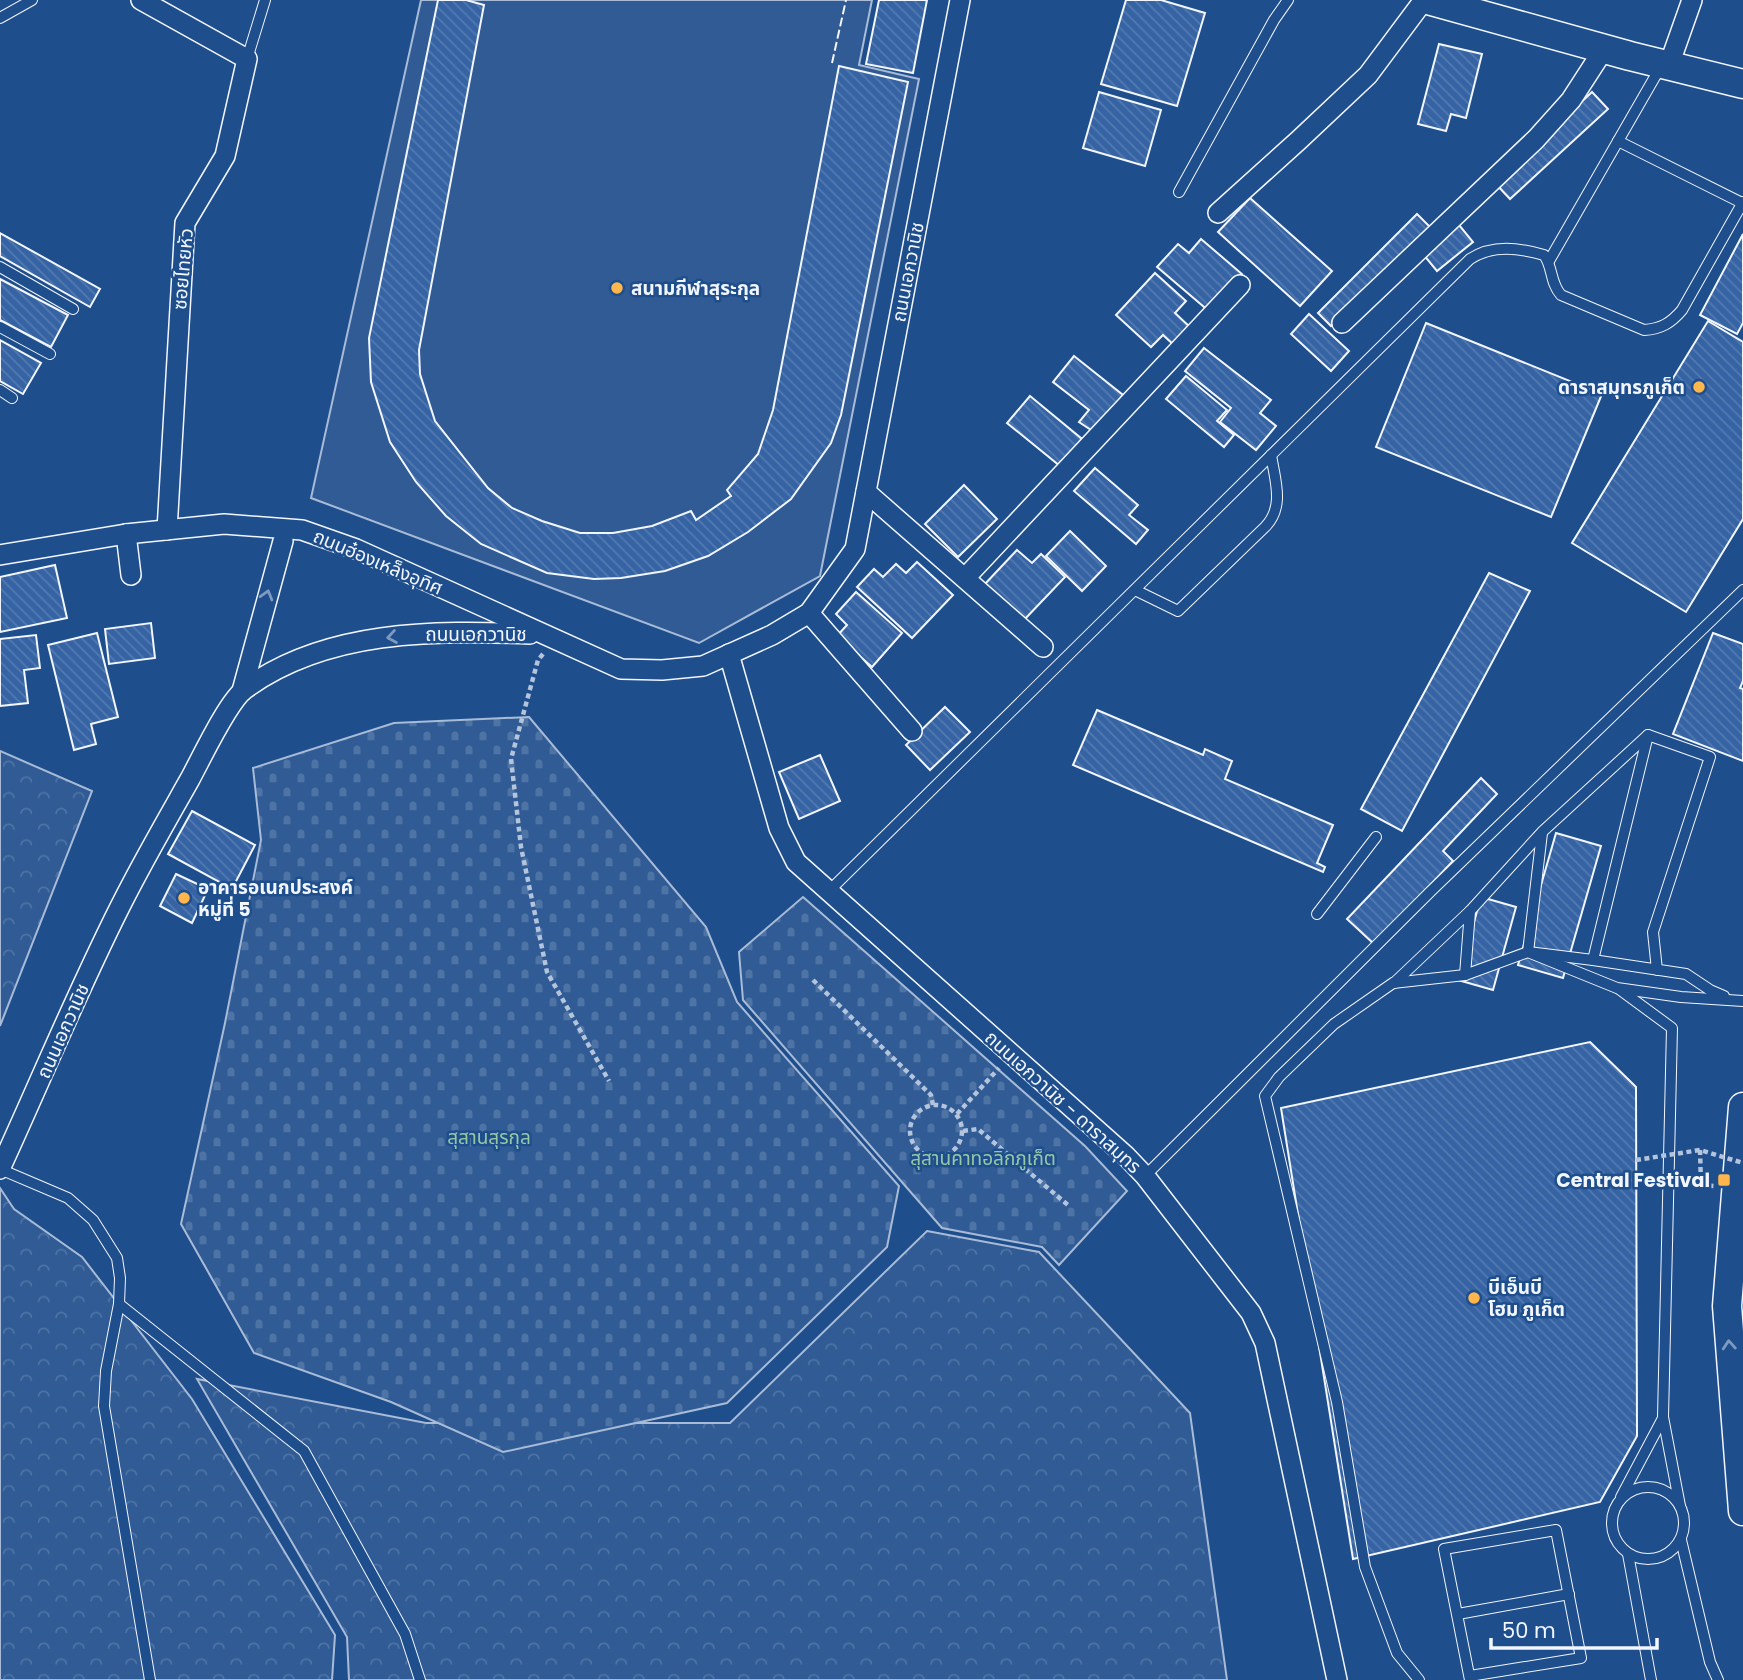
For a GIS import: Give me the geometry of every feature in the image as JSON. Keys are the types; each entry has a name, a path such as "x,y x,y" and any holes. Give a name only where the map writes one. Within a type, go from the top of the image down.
{"main road":[{"path":"1426,0 1664,67 1743,84"},
{"path":"1664,67 1743,103"},
{"path":"1743,1107 1727,1306 1743,1511"}],"street":[{"path":"141,0 247,59"},
{"name":"ถนนเอกวานิช","path":"0,1169 126,895 217,729 242,691 281,667 349,645 398,635 460,631 548,638 621,669 703,666 772,635 809,613 855,549 960,0"},
{"path":"1218,213 1368,75 1426,0"},
{"path":"1664,67 1692,0"},
{"path":"1342,323 1536,139 1617,52"},
{"name":"ซอยไทยหัว","path":"167,530 185,223 225,156 247,59"},
{"path":"965,578 1240,285"},
{"path":"866,492 1043,646"},
{"name":"ถนนฮ๋องเหล็งอุทิศ","path":"0,555 126,534 223,524 302,530 356,549 548,638"},
{"path":"260,527 283,541 309,533"},
{"path":"126,534 131,575"},
{"path":"242,691 283,541"},
{"path":"460,631 469,628 480,616 469,601"},
{"path":"809,613 912,731"},
{"path":"252,649 255,661 267,668 281,667"},
{"name":"ถนนเอกวานิช - ดาราสมุทร","path":"729,654 779,828 796,862 1126,1156 1145,1176 1251,1312 1265,1343 1337,1680"}],"lane":[{"path":"0,18 32,0"},
{"path":"247,59 265,0"},
{"path":"1179,192 1274,20 1288,0"},
{"path":"1549,261 1664,67"},
{"path":"829,891 1470,258 1484,251 1505,248 1544,255 1549,261 1552,280 1561,295 1644,330 1655,329 1674,320 1743,203 1618,141"},
{"path":"0,267 73,309"},
{"path":"0,327 50,354"},
{"path":"0,390 12,398"},
{"path":"1135,590 1178,611 1273,519 1278,499 1271,455"},
{"path":"1145,1176 1431,891 1743,590"},
{"path":"1419,1680 1397,1653 1365,1566 1337,1402 1265,1096 1279,1077 1334,1024 1393,984 1470,911 1542,832 1648,735"},
{"path":"1593,960 1648,735"},
{"path":"1648,735 1710,757 1653,932 1657,970"},
{"path":"1528,952 1542,832"},
{"path":"1317,914 1376,837"},
{"path":"1465,975 1470,911"},
{"path":"1528,952 1617,988 1672,1028 1663,1417 1679,1506"},
{"path":"1393,984 1465,975 1528,952 1686,974 1710,990 1731,999"},
{"path":"1617,988 1681,997 1743,1001"},
{"path":"0,1169 68,1198 93,1220 117,1258 120,1278 119,1304 106,1371 104,1406 150,1680"},
{"path":"119,1304 304,1451 405,1634 420,1680"},
{"path":"1620,1501 1639,1488 1651,1487 1673,1496 1684,1517 1681,1540 1663,1557 1640,1559 1619,1546 1611,1523 1614,1511 1663,1417"},
{"path":"1556,1530 1581,1658 1470,1678 1458,1615 1444,1549 1556,1530"},
{"path":"1681,1540 1710,1662 1718,1680"},
{"path":"1628,1554 1651,1680"},
{"path":"1458,1615 1569,1594"}],"path":[{"path":"548,638 538,660 511,759 521,847 547,972 609,1081"},
{"path":"813,980 932,1095 933,1105"},
{"path":"957,1114 1012,1054"},
{"path":"933,1105 942,1105 957,1114 963,1131 952,1152 936,1157 921,1152 911,1138 912,1120 917,1113 933,1105"},
{"path":"963,1131 978,1129 1069,1206"},
{"path":"1700,1150 1701,1185 1714,1186"},
{"path":"1636,1160 1700,1150 1743,1163"}],"shaded area":[{"name":"สนามกีฬาสุระกุล","path":"421,0 872,0 859,65 919,79 820,576 699,643 311,498"}],"green space":[{"name":"สุสานสุรกุล","path":"529,717 706,927 737,1002 899,1186 887,1247 727,1403 503,1452 391,1402 254,1353 181,1224 261,840 253,768 394,723"},
{"path":"0,751 92,791 0,1026"},
{"name":"สุสานคาทอลิกภูเก็ต","path":"803,897 1085,1146 1127,1191 1059,1265 1042,1247 942,1228 743,1000 739,952"},
{"path":"0,1188 14,1209 82,1257 192,1399 335,1635 332,1680 0,1680"},
{"path":"927,1231 1039,1252 1190,1413 1227,1680 349,1680 347,1637 197,1379 426,1423 730,1423"}],"building":[{"path":"438,0 466,0 484,5 419,350 420,374 435,421 488,488 512,508 580,533 613,533 652,526 691,511 696,520 731,496 727,490 758,454 773,410 839,66 908,82 841,415 831,443 791,499 748,532 708,556 665,571 621,578 594,579 547,573 481,544 446,516 416,482 390,442 371,382 369,338"},
{"path":"879,0 927,0 913,73 866,64"},
{"path":"1126,0 1161,0 1205,13 1177,106 1101,84"},
{"path":"1439,44 1482,54 1466,118 1451,114 1446,131 1418,124"},
{"path":"1099,92 1161,110 1145,166 1083,148"},
{"path":"1592,92 1608,109 1510,199 1495,183"},
{"path":"1250,198 1332,271 1300,306 1218,232"},
{"path":"1417,214 1430,227 1331,326 1318,313"},
{"path":"1459,225 1473,242 1437,271 1423,254"},
{"path":"0,233 100,289 90,307 0,256"},
{"path":"1743,234 1743,323 1737,334 1700,315"},
{"path":"1201,239 1242,274 1210,312 1157,267 1178,244 1189,253"},
{"path":"1155,273 1186,301 1175,313 1192,329 1175,346 1163,335 1151,347 1116,315"},
{"path":"0,279 68,315 51,347 0,320"},
{"path":"1309,314 1349,351 1331,371 1291,334"},
{"path":"1708,321 1743,342 1743,519 1686,612 1572,543"},
{"path":"1426,323 1602,394 1551,517 1376,447"},
{"path":"0,340 41,363 23,394 0,381"},
{"path":"1204,348 1271,400 1260,413 1276,426 1256,450 1220,422 1231,408 1185,371"},
{"path":"1074,356 1123,395 1094,432 1079,422 1089,410 1053,382"},
{"path":"1186,376 1227,410 1217,421 1234,435 1224,447 1166,399"},
{"path":"1030,396 1082,439 1060,466 1007,423"},
{"path":"1095,468 1138,505 1129,515 1148,530 1136,544 1074,491"},
{"path":"964,485 997,519 958,557 925,524"},
{"path":"1070,531 1106,566 1082,591 1046,556"},
{"path":"1017,550 1032,563 1041,554 1065,577 1023,621 984,585"},
{"path":"917,562 953,595 912,638 857,587 874,569 883,577 896,564 906,573"},
{"path":"55,565 67,618 0,632 0,577"},
{"path":"1489,573 1530,591 1402,831 1361,809"},
{"path":"856,592 902,633 872,667 837,636 847,625 836,614"},
{"path":"151,623 155,658 109,664 105,629"},
{"path":"97,633 118,717 91,724 96,744 74,750 48,645"},
{"path":"1713,633 1743,644 1743,681 1740,688 1743,689 1743,761 1673,734"},
{"path":"36,635 40,668 24,670 28,703 0,706 0,639"},
{"path":"945,707 970,732 930,770 906,745"},
{"path":"1097,710 1203,755 1205,749 1232,761 1225,779 1333,825 1317,863 1325,867 1323,872 1073,765"},
{"path":"820,755 840,801 799,819 779,772"},
{"path":"1481,778 1497,794 1443,851 1453,861 1374,944 1347,919"},
{"path":"192,811 255,845 232,889 168,854"},
{"path":"1556,833 1601,846 1563,978 1518,965"},
{"name":"อาคารอเนกประสงค์ หมู่ที่ 5","path":"176,874 208,889 192,923 160,906"},
{"path":"1481,897 1516,907 1493,990 1458,980"},
{"name":"บีเอ็นบี โฮม ภูเก็ต","path":"1590,1042 1636,1087 1637,1436 1600,1502 1353,1559 1281,1108"}],"fence":[{"path":"832,63 846,0"}],"place":[{"name":"สนามกีฬาสุระกุล","path":"617,288"},
{"name":"ดาราสมุทรภูเก็ต","path":"1699,387"},
{"name":"อาคารอเนกประสงค์ หมู่ที่ 5","path":"184,898"},
{"name":"Central Festival","path":"1724,1180"},
{"name":"บีเอ็นบี โฮม ภูเก็ต","path":"1474,1298"}]}
